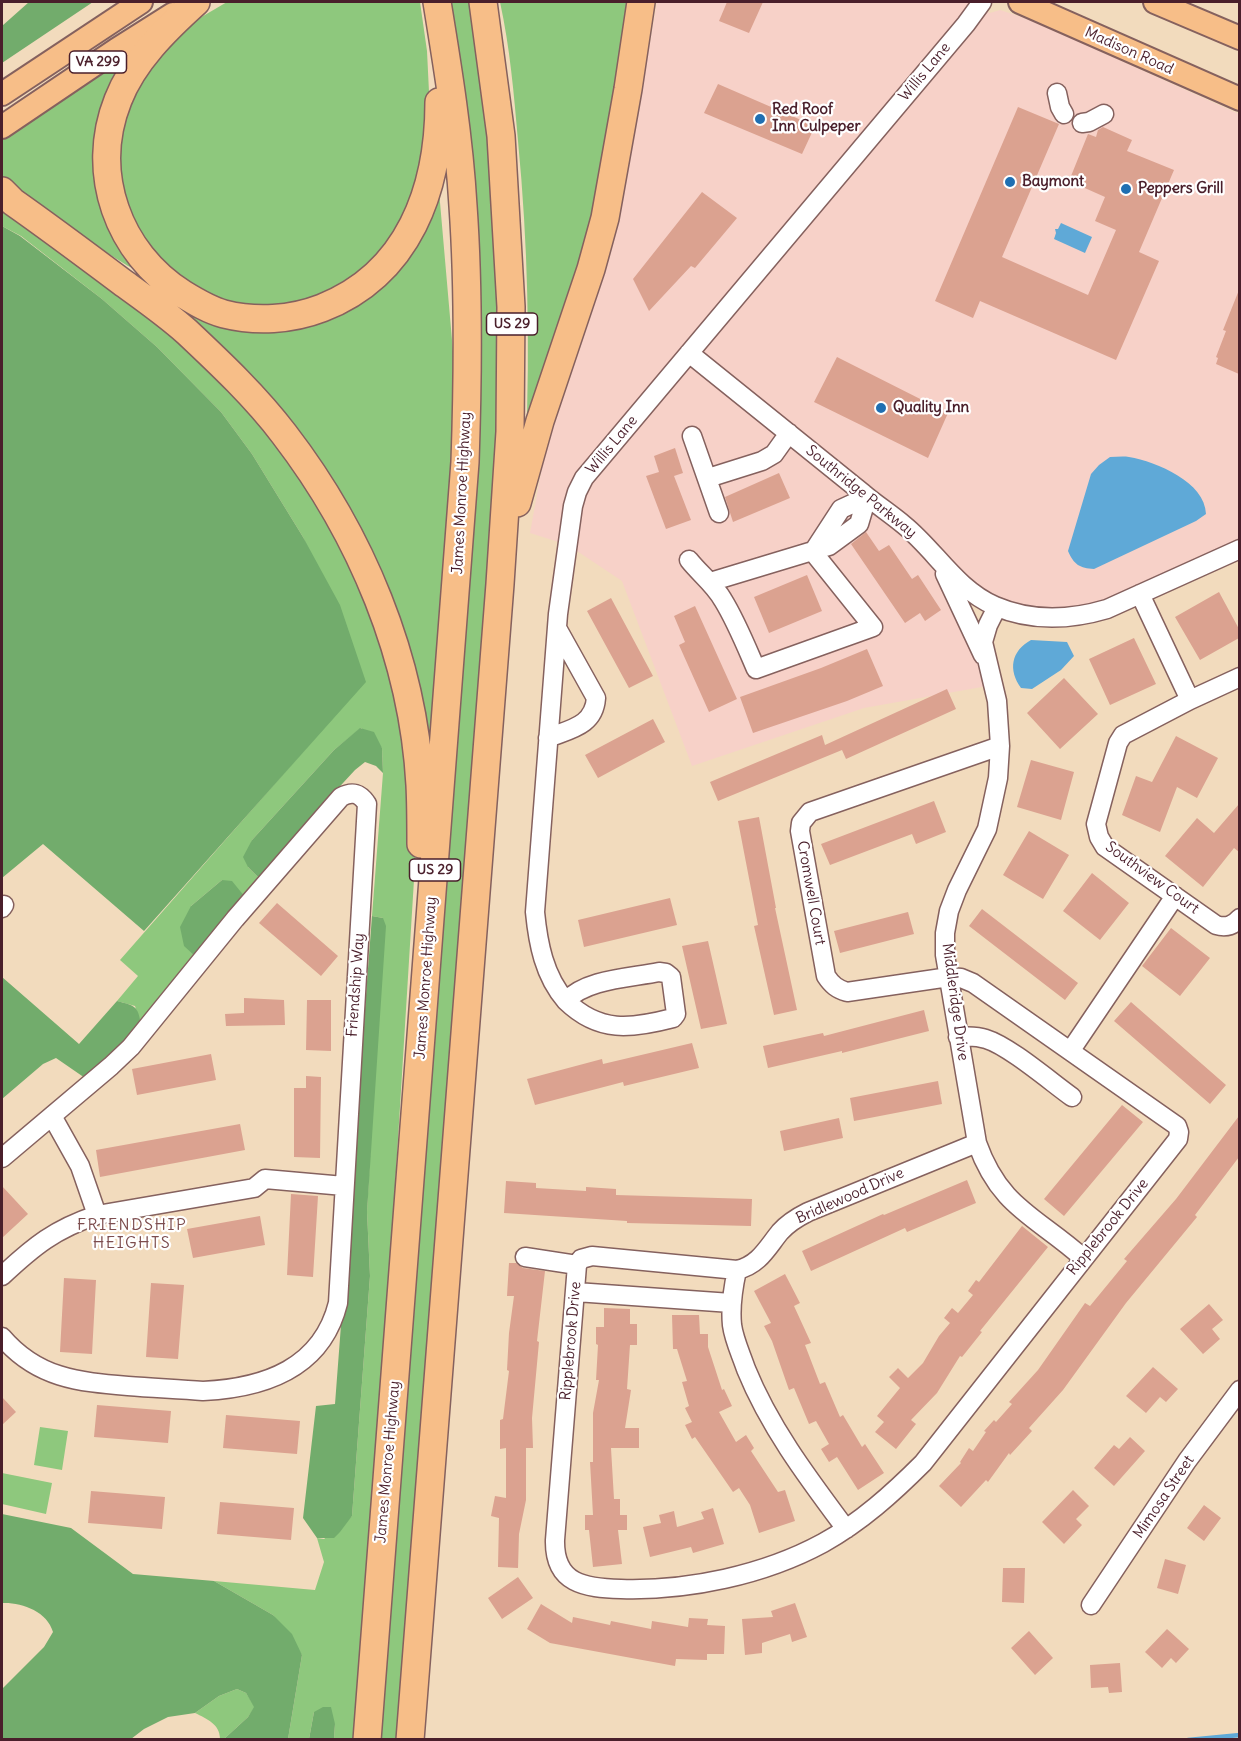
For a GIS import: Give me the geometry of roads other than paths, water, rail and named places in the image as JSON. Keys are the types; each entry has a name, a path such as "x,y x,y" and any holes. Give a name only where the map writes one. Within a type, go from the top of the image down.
{"highway":[{"path":"197,2 140,60 117,101 108,134 106,158 110,196 125,233 138,253 153,271 173,288 200,304 222,313 242,318 276,319 316,311 351,294 385,269 412,228 427,190 437,153 439,72 436,2"},
{"name":"James Monroe Highway","path":"367,1740 465,462 468,378 464,205 458,148 436,2"},
{"name":"US 29","path":"410,1740 510,432 511,307 501,136 483,2"},
{"path":"500,584 521,488 540,421 591,269 604,218 628,89 641,2"},
{"path":"5,196 159,310 226,370 284,433 338,514 360,557 379,601 394,645 415,737 420,784 423,1023"}],"main road":[{"name":"VA 299","path":"2,94 141,2"},
{"name":"VA 299","path":"2,127 116,50 197,2"},
{"name":"Madison Road","path":"1020,2 1239,99"},
{"path":"1155,2 1239,39"}],"street":[{"name":"Willis Lane","path":"566,1001 551,978 542,957 535,912 557,627 573,506 577,492 584,478 966,24 982,2"},
{"path":"1057,93 1064,114"},
{"path":"1082,123 1104,114"},
{"name":"Southridge Parkway","path":"689,353 904,525 962,585 977,597 997,607 1044,618 1069,618 1107,609 1239,549"},
{"path":"708,478 762,461 774,454 789,433"},
{"path":"692,436 718,513"},
{"path":"711,582 829,546 859,524 867,497"},
{"path":"689,560 699,573 711,582 723,600 756,669 873,627 813,552"},
{"path":"938,559 991,673"},
{"path":"1140,594 1190,699"},
{"name":"Middleridge Drive","path":"997,607 983,642 997,701 1000,746 998,778 987,830 949,911 945,933 945,955 977,1143 984,1162 994,1181 1007,1198 1083,1258"},
{"path":"548,738 584,723 595,708 596,698 557,627"},
{"name":"Southview Court","path":"1239,676 1190,699 1124,735 1118,743 1096,824 1099,837 1105,847 1220,926 1228,927 1239,918"},
{"name":"Cromwell Court","path":"949,977 847,992 838,990 831,984 826,976 800,831 801,822 810,812 1000,746"},
{"name":"Friendship Way","path":"2,1158 131,1047 287,857 341,797 348,793 356,793 363,798 367,804 338,1303 333,1321 325,1336 312,1353 297,1365 273,1377 249,1385 203,1391 84,1383 62,1378 42,1370 23,1358 2,1337"},
{"path":"1071,1050 1175,896"},
{"path":"659,972 671,977 676,1014 673,1018 657,1022 623,1027 613,1026 587,1018 566,1001 591,984 659,972"},
{"name":"Ripplebrook Drive","path":"737,1270 592,1256 581,1259 577,1265 555,1552 559,1565 566,1575 583,1585 646,1590 702,1584 736,1576 793,1557 822,1544 846,1529 900,1486 923,1463 1178,1138 1177,1126 1071,1050 973,982 949,977"},
{"path":"958,1036 981,1038 1002,1047 1072,1097"},
{"path":"52,1116 80,1166 97,1215"},
{"name":"Bridlewood Drive","path":"737,1270 747,1268 756,1262 793,1220 808,1212 977,1143"},
{"path":"2,1276 33,1247 53,1233 97,1215 254,1188 264,1179 344,1186"},
{"path":"525,1257 577,1265"},
{"path":"737,1270 731,1303 732,1327 738,1347 764,1406 796,1462 846,1529"},
{"path":"576,1292 731,1303"},
{"name":"Mimosa Street","path":"1091,1605 1187,1461 1239,1390"}],"water":[{"path":"1061,223 1092,237 1085,253 1054,239 1055,229 1058,229"},
{"path":"1110,457 1140,460 1178,475 1197,492 1204,503 1206,514 1196,521 1094,569 1085,568 1075,563 1068,551 1091,474"},
{"path":"1031,640 1067,642 1074,656 1061,670 1032,689 1021,688 1014,674 1014,661 1019,650"}],"waterway":[{"path":"1188,1740 1240,1735"}],"place":[{"name":"Red Roof Inn Culpeper","path":"760,119"},
{"name":"Baymont","path":"1010,182"},
{"name":"Peppers Grill","path":"1126,189"},
{"name":"Quality Inn","path":"881,408"}],"district":[{"name":"FRIENDSHIP HEIGHTS","path":"132,1234"}]}
